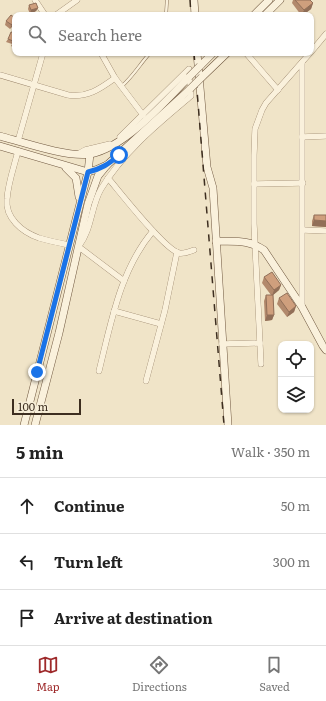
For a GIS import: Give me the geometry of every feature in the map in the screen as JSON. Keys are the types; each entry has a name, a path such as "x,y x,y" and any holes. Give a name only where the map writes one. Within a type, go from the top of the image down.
{"main road":[{"path":"194,0 195,12"},
{"path":"257,12 269,0"},
{"path":"268,12 280,0"},
{"path":"197,56 207,167 213,188 228,425"},
{"path":"0,136 62,152 78,154 90,154 112,146 125,138 189,78 210,56"},
{"path":"35,425 59,333 88,204 98,176 224,56"},
{"path":"0,146 88,172 108,165"},
{"path":"24,425 88,172 90,154"},
{"path":"65,166 76,178 78,187 78,208"},
{"path":"216,241 248,242 255,244 264,250 302,307 326,350"},
{"path":"69,245 79,247"}],"street":[{"path":"35,0 43,12"},
{"path":"60,12 77,0"},
{"path":"314,49 326,34"},
{"path":"18,141 42,56"},
{"path":"103,56 115,78 143,115"},
{"path":"249,56 278,90"},
{"path":"261,364 255,244 255,129 264,107 308,56"},
{"path":"302,63 302,307"},
{"path":"78,154 85,150 111,143 123,135 189,69 191,96 136,144 108,178 100,190 92,211 85,238 79,247 124,281"},
{"path":"0,75 68,95 81,96 95,92 115,78"},
{"path":"302,137 326,136"},
{"path":"18,151 7,199 7,208 11,218 24,230 39,238 69,245"},
{"path":"108,178 153,231 173,250 186,253 194,250"},
{"path":"254,184 303,183"},
{"path":"303,230 326,231"},
{"path":"99,371 114,310 124,281 142,245 153,231"},
{"path":"146,381 161,324 177,252"},
{"path":"114,310 161,324"},
{"path":"222,344 260,343"}],"lane":[{"path":"166,12 167,0"},
{"path":"121,86 138,69 147,56"}],"building":[{"path":"295,0 310,0 313,3 304,10"},
{"path":"36,3 38,8 31,10 29,5"},
{"path":"11,15 12,16 12,25 6,21"},
{"path":"11,32 12,32 12,41 8,39"},
{"path":"314,215 326,215 326,221 314,220"},
{"path":"272,272 281,285 274,290 264,277"},
{"path":"287,293 296,306 289,312 279,298"},
{"path":"266,295 273,295 274,315 267,315"}],"railway":[{"path":"190,0 191,12"},
{"path":"194,56 224,425"}],"route":[{"path":"37,372 88,172 108,165 119,155"}]}
